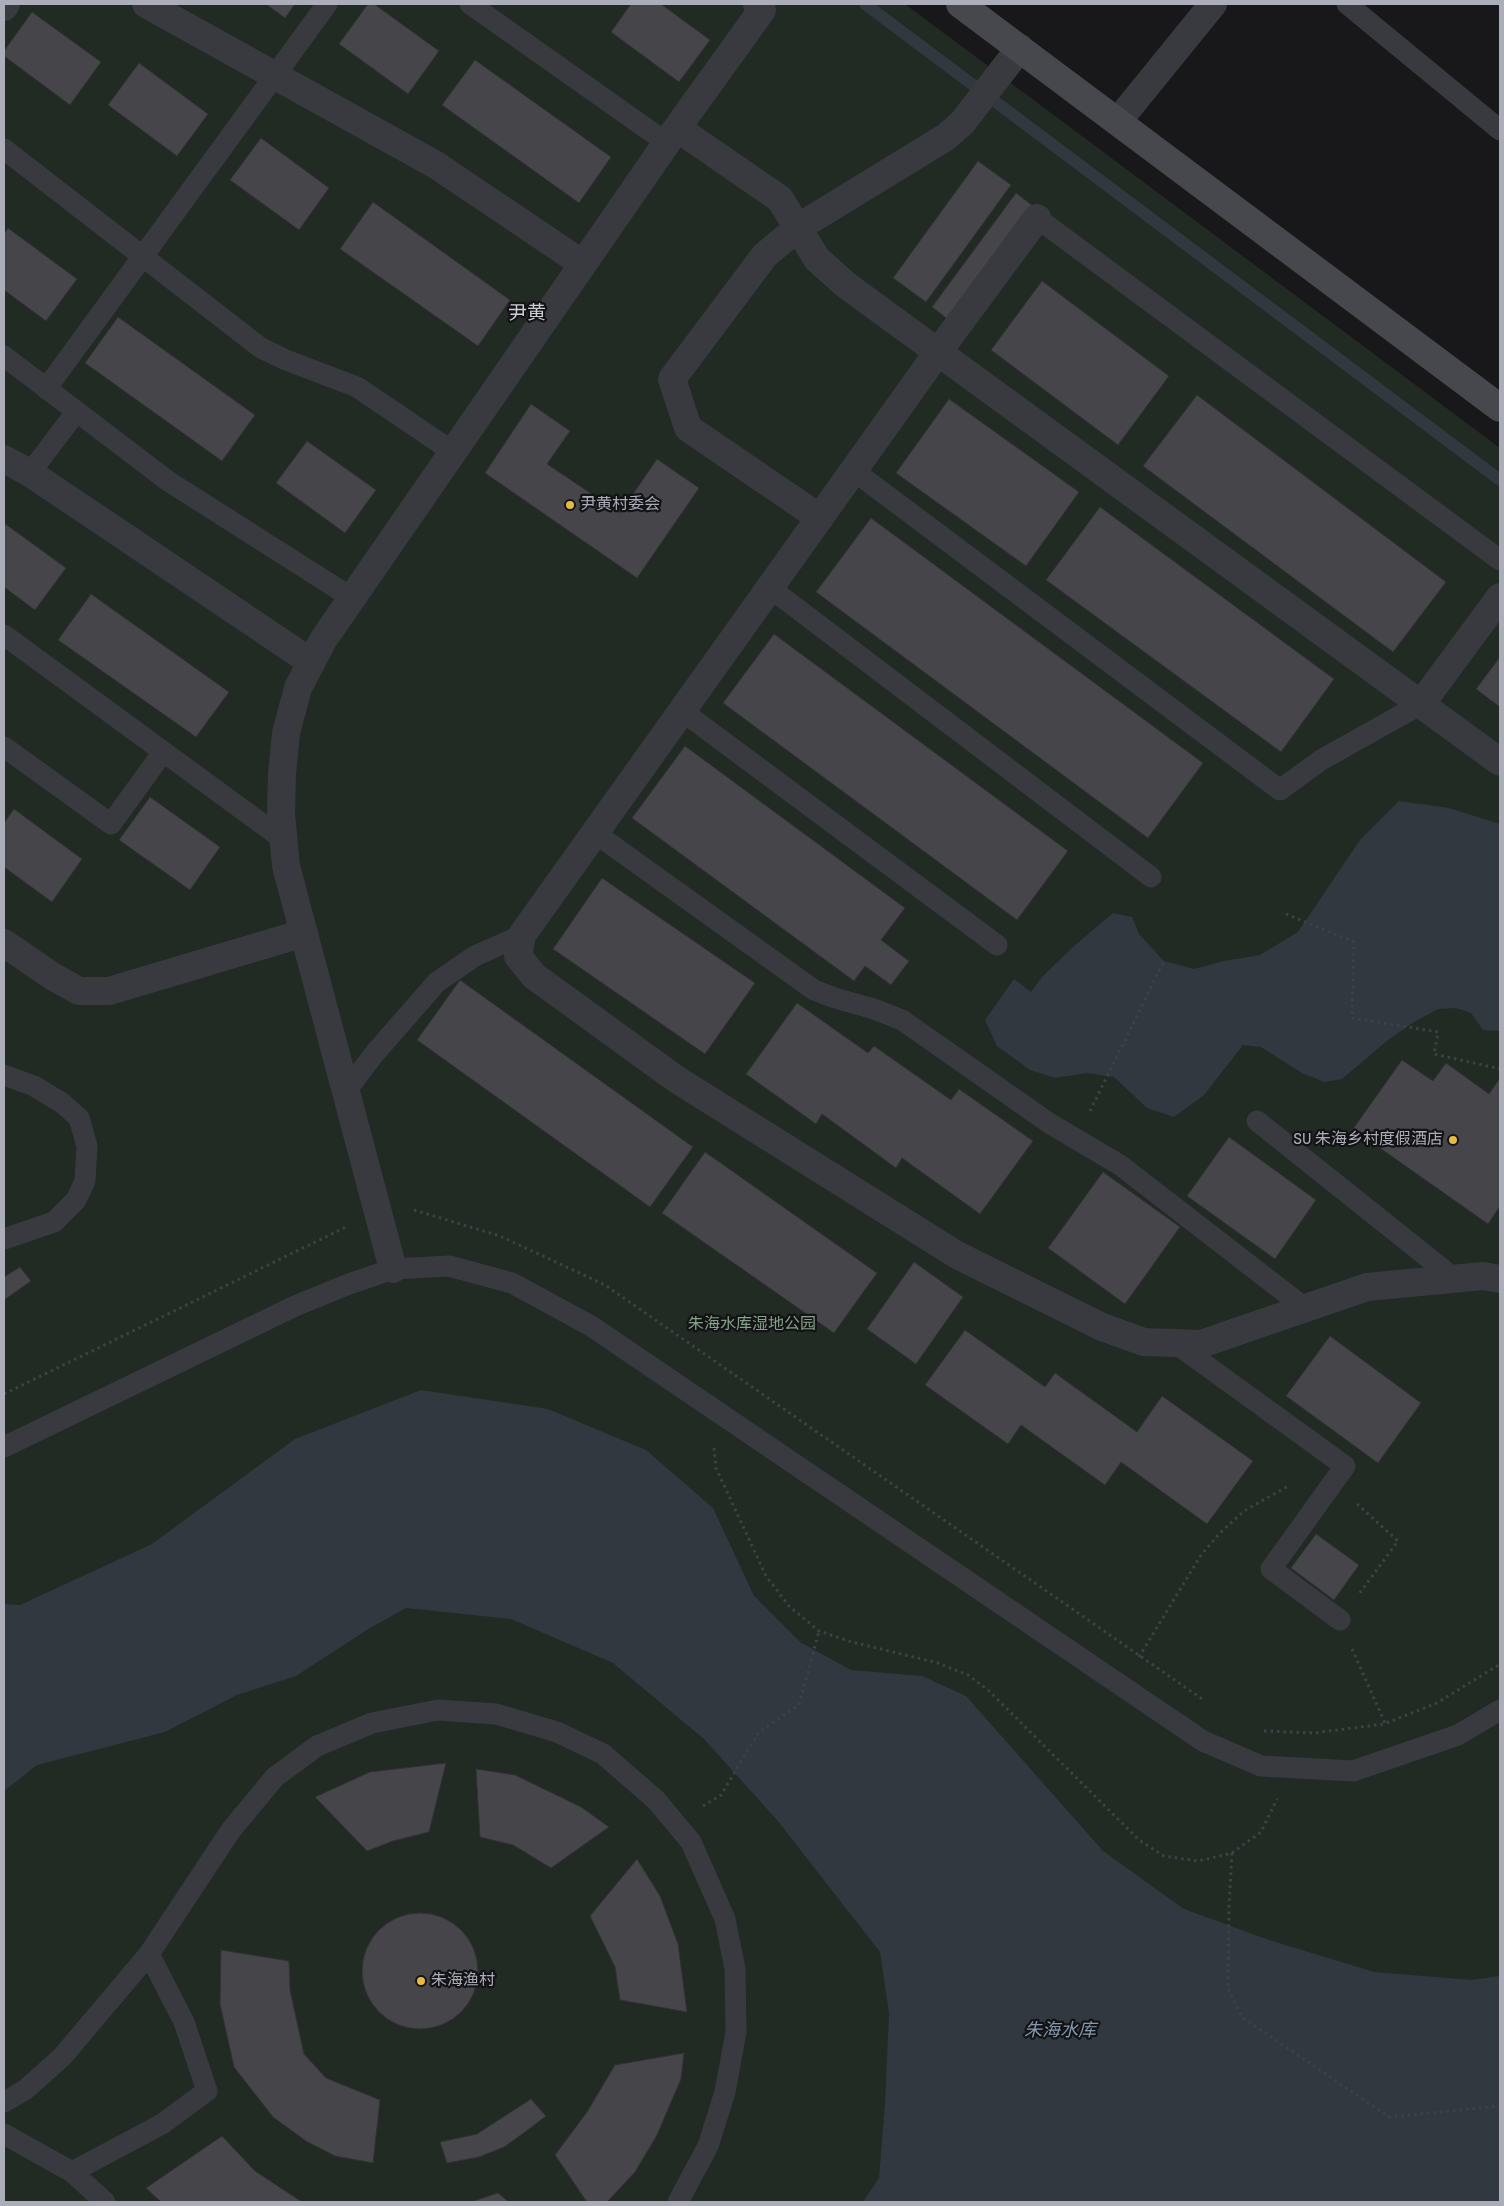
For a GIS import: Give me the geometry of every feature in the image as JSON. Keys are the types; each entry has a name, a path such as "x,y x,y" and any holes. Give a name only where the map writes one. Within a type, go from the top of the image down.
{"street":[{"path":"146,4 436,166 583,264"},
{"path":"393,1269 286,866 282,774 286,733 298,688 323,640 672,136 762,10 757,4"},
{"path":"960,4 1500,408"},
{"path":"1118,121 1213,4"},
{"path":"820,518 688,428 672,379 765,255 799,227 946,137 962,123 1020,48"},
{"path":"672,136 780,199 817,259 846,286 1500,762"},
{"path":"1037,218 938,352 522,934 518,956 534,976 676,1079 957,1255 1102,1327 1144,1342 1201,1344 1367,1287 1483,1276 1500,1279"},
{"path":"4,458 30,473 311,662"},
{"path":"1421,704 1500,598"},
{"path":"4,943 52,976 79,991 109,991 304,932"}],"lane":[{"path":"46,389 327,4"},
{"path":"470,4 672,136"},
{"path":"1347,4 1500,130"},
{"path":"4,149 261,348 286,360 358,387 453,452"},
{"path":"1037,218 1500,560"},
{"path":"4,356 168,481 352,598"},
{"path":"30,473 76,412"},
{"path":"854,471 1280,790 1321,760 1421,704"},
{"path":"770,588 1151,877"},
{"path":"4,635 284,840"},
{"path":"682,711 997,945"},
{"path":"4,747 111,824 163,752"},
{"path":"595,833 814,990 902,1020 1049,1123 1120,1165 1305,1308"},
{"path":"346,1091 375,1053 437,982 475,956 522,934"},
{"path":"4,1075 34,1086 62,1103 79,1118 87,1146 85,1181 76,1200 54,1222 4,1240"},
{"path":"1257,1121 1455,1279"},
{"path":"4,1447 296,1306 393,1269 449,1266 512,1283 592,1326 1203,1742 1261,1766 1353,1772 1458,1735 1500,1710"},
{"path":"1175,1343 1345,1466 1271,1569 1340,1620"},
{"path":"4,2102 26,2090 62,2057 150,1954 231,1830 276,1777 317,1746 372,1723 438,1710 496,1714 557,1732 603,1754 656,1800 691,1842 725,1920 735,1969 736,2032 725,2092 708,2146 678,2202"},
{"path":"72,2172 162,2124 207,2091 184,2022 150,1954"},
{"path":"4,2134 72,2172 105,2202"}],"path":[{"path":"1286,914 1354,942 1352,1018 1438,1032 1434,1054 1500,1069"},
{"path":"1076,1139 1164,961"},
{"path":"709,1406 716,1468 766,1576 789,1606 819,1631 852,1642 938,1663 968,1674 988,1690 1139,1840 1164,1856 1198,1861 1232,1853 1261,1832 1274,1807 1288,1768"},
{"path":"1121,1685 1201,1555 1220,1533 1244,1511 1290,1485 1321,1449"},
{"path":"676,1823 721,1795 759,1732 798,1705 819,1631"},
{"path":"1232,1853 1228,1989 1242,2017 1389,2117 1500,2106"}],"green space":[{"name":"朱海水库湿地公园","path":"4,4 905,4 1500,448 1500,2202 4,2202"}],"water":[{"path":"1399,801 1449,808 1500,824 1500,1031 1483,1030 1471,1013 1456,1008 1438,1009 1414,1022 1388,1040 1342,1079 1324,1082 1302,1073 1261,1047 1243,1045 1204,1095 1174,1117 1147,1108 1114,1077 1087,1073 1055,1078 1030,1070 997,1046 985,1020 1014,979 1031,992 1042,977 1073,947 1113,913 1132,917 1139,934 1164,961 1194,969 1224,961 1260,955 1298,932 1360,840"},
{"name":"朱海水库","path":"421,1390 548,1409 646,1450 713,1508 754,1596 800,1642 851,1670 922,1676 966,1696 1103,1851 1184,1909 1269,1940 1374,1972 1472,1980 1500,1976 1500,2202 863,2202 879,2178 885,2104 889,2013 880,1952 777,1820 704,1739 613,1663 511,1619 406,1608 370,1628 296,1676 237,1695 165,1732 37,1765 4,1791 4,1604 20,1605 152,1544 295,1439"}],"building":[{"path":"266,4 295,4 285,18"},
{"path":"368,4 374,4 439,51 408,94 339,44"},
{"path":"631,4 661,4 710,40 679,82 611,32"},
{"path":"32,12 101,62 70,105 4,56 4,51"},
{"path":"475,60 611,157 579,203 442,105"},
{"path":"139,63 208,114 177,156 108,105"},
{"path":"261,138 329,188 299,230 230,180"},
{"path":"978,161 1011,185 926,302 893,278"},
{"path":"1016,193 1033,206 949,320 932,307"},
{"path":"373,202 510,300 478,346 340,249"},
{"path":"8,228 77,279 46,321 4,290 4,234"},
{"path":"1042,281 1169,376 1118,445 991,350"},
{"path":"118,317 255,415 222,461 85,363"},
{"path":"1197,395 1446,582 1393,652 1143,466"},
{"path":"949,399 1079,492 1026,566 896,473"},
{"path":"531,404 570,431 547,464 620,513 657,459 699,488 637,578 485,473"},
{"path":"307,441 376,490 345,533 276,483"},
{"path":"1100,507 1334,679 1281,752 1046,580"},
{"path":"871,518 1203,763 1148,838 816,592"},
{"path":"4,523 66,568 35,610 4,587"},
{"path":"91,594 229,692 196,737 58,640"},
{"path":"774,634 1068,851 1017,920 723,703"},
{"path":"1500,657 1500,707 1476,689"},
{"path":"685,746 905,908 881,940 909,961 891,985 865,966 854,981 632,818"},
{"path":"150,797 220,847 190,890 119,840"},
{"path":"14,809 82,859 52,902 4,867 4,823"},
{"path":"602,878 755,983 705,1054 553,949"},
{"path":"460,980 693,1147 650,1207 417,1040"},
{"path":"797,1003 868,1053 874,1046 951,1100 959,1089 1033,1141 980,1214 902,1158 896,1168 822,1114 816,1124 746,1074"},
{"path":"1402,1060 1433,1081 1446,1063 1489,1094 1500,1078 1500,1206 1488,1224 1353,1129"},
{"path":"1229,1137 1316,1200 1275,1259 1187,1196"},
{"path":"705,1152 877,1273 834,1333 662,1213"},
{"path":"1103,1172 1180,1227 1125,1304 1048,1248"},
{"path":"914,1262 963,1297 916,1364 867,1329"},
{"path":"20,1267 31,1281 4,1300 4,1277"},
{"path":"965,1330 1045,1387 1055,1373 1137,1432 1162,1396 1253,1461 1207,1524 1121,1462 1105,1485 1021,1425 1008,1444 925,1385"},
{"path":"1330,1336 1421,1403 1378,1463 1286,1396"},
{"path":"1316,1534 1359,1565 1334,1600 1291,1568"},
{"path":"446,1763 429,1832 393,1841 367,1851 315,1797 370,1772"},
{"path":"476,1769 515,1775 581,1807 609,1827 551,1868 513,1845 480,1837"},
{"path":"637,1859 660,1896 678,1944 687,2012 620,2000 615,1967 590,1916"},
{"path":"420,1913 442,1918 461,1930 473,1949 478,1971 473,1993 461,2012 442,2024 420,2029 398,2024 379,2012 367,1993 362,1971 367,1949 379,1930 398,1918"},
{"path":"221,1950 289,1961 290,1990 304,2054 326,2078 380,2100 373,2163 335,2156 306,2141 273,2117 234,2067 220,2004"},
{"path":"684,2053 681,2079 657,2135 635,2172 607,2202 587,2202 555,2155 587,2112 615,2065"},
{"path":"531,2099 546,2116 504,2147 479,2157 447,2163 440,2142 477,2134"},
{"path":"222,2136 255,2171 302,2202 161,2202 146,2188"},
{"path":"498,2193 509,2202 471,2202"}],"waterway":[{"path":"865,4 1500,480"}],"place":[{"name":"尹黄村委会","path":"570,505"},
{"name":"SU 朱海乡村度假酒店","path":"1453,1140"},
{"name":"朱海渔村","path":"421,1981"}],"district":[{"name":"尹黄","path":"527,314"}]}
